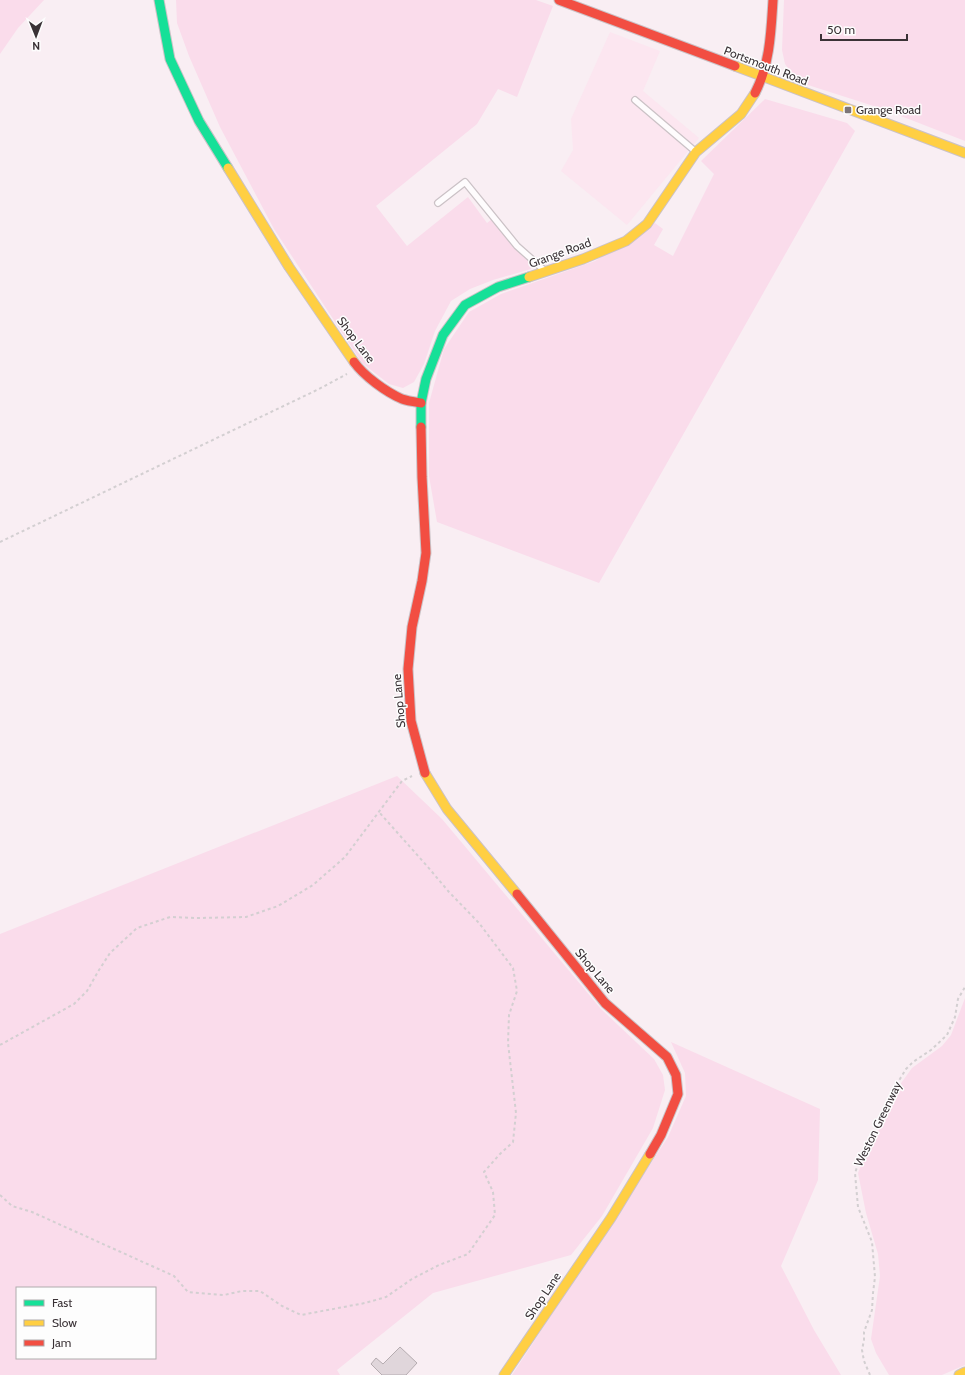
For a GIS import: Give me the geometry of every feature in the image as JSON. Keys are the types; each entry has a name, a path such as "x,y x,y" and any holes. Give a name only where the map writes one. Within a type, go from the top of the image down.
{"street":[{"name":"Shop Lane","path":"159,0 170,59 199,121 289,267 358,368 385,390 403,399 421,403 422,477 426,553 422,581 412,627 408,669 411,721 424,771 447,809 606,1003 666,1057 676,1075 678,1094 661,1135 611,1218 504,1375"},
{"name":"Portsmouth Road","path":"559,0 965,153"},
{"name":"Grange Road","path":"421,403 426,379 443,335 465,306 498,287 583,259 626,241 646,224 661,205 696,152 741,114 756,92 770,48 773,0"},
{"path":"959,1375 965,1372"}],"lane":[{"path":"635,100 696,152"},
{"path":"438,203 466,182 517,246 545,272"}],"path":[{"path":"0,542 319,390 358,368"},
{"path":"0,1045 74,1004 88,991 110,953 137,928 170,917 246,917 278,906 313,885 345,857 402,781 424,771"},
{"path":"0,1195 12,1206 32,1212 174,1276 188,1292 224,1295 242,1291 260,1291 282,1306 301,1315 365,1303 386,1297 412,1279 439,1265 468,1254 495,1215 493,1192 484,1172 513,1142 516,1113 508,1043 509,1015 517,991 513,968 479,923 449,892 379,812"},
{"name":"Weston Greenway","path":"870,1375 864,1361 862,1350 864,1332 872,1310 872,1293 875,1277 872,1242 858,1207 855,1173 867,1143 882,1120 895,1087 906,1069 931,1050 947,1035 955,1017 958,999 965,987"}],"shaded area":[{"path":"0,0 44,0 18,28 0,54"},
{"path":"176,0 536,0 553,6 517,97 498,89 477,124 376,206 407,246 468,197 487,223 496,216 525,250 531,269 493,280 470,289 451,301 435,331 424,364 414,382 403,388 389,384 362,363 274,229 220,127 189,56 177,23"},
{"path":"784,0 965,0 965,141 883,109 808,85 794,76 785,64 782,50"},
{"path":"610,32 660,51 643,91 699,138 627,225 561,171 573,150 571,119"},
{"path":"765,99 847,123 855,131 599,583 437,522 429,476 429,403 444,349 469,312 501,294 595,261 655,223 663,229 654,245 673,256 714,174 701,161"},
{"path":"397,776 442,819 601,1009 654,1059 663,1075 665,1090 653,1128 602,1216 571,1255 433,1293 337,1370 340,1375 0,1375 0,934"},
{"path":"965,998 965,1365 942,1375 889,1375 876,1353 871,1339 880,1276 878,1254 866,1213 858,1173 869,1146 885,1120 899,1086 912,1068 942,1046 951,1035"},
{"path":"671,1042 820,1109 818,1180 781,1266 814,1330 841,1375 512,1375 668,1137 686,1096 685,1073"}],"building":[{"path":"400,1347 417,1363 406,1375 382,1375 371,1364 376,1358 383,1364"}],"traffic: fast":[{"path":"159,0 170,59 199,121 228,168"},
{"path":"421,427 421,403 426,379 443,335 465,305 498,287 529,277"}],"traffic: slow":[{"path":"735,66 965,153"},
{"path":"529,277 583,259 626,241 647,224 696,152 741,114 755,93"},
{"path":"228,168 289,267 354,362"},
{"path":"425,773 447,809 517,894"},
{"path":"504,1375 611,1218 650,1154"},
{"path":"959,1375 965,1372"}],"traffic: jam":[{"path":"559,0 735,66"},
{"path":"755,93 767,59 773,0"},
{"path":"354,362 369,378 389,392 402,399 421,403"},
{"path":"421,427 426,553 422,581 412,627 408,669 411,721 425,773"},
{"path":"517,894 605,1003 667,1057 676,1075 678,1094 661,1135 650,1154"}],"place":[{"name":"Grange Road","path":"848,110"}]}
